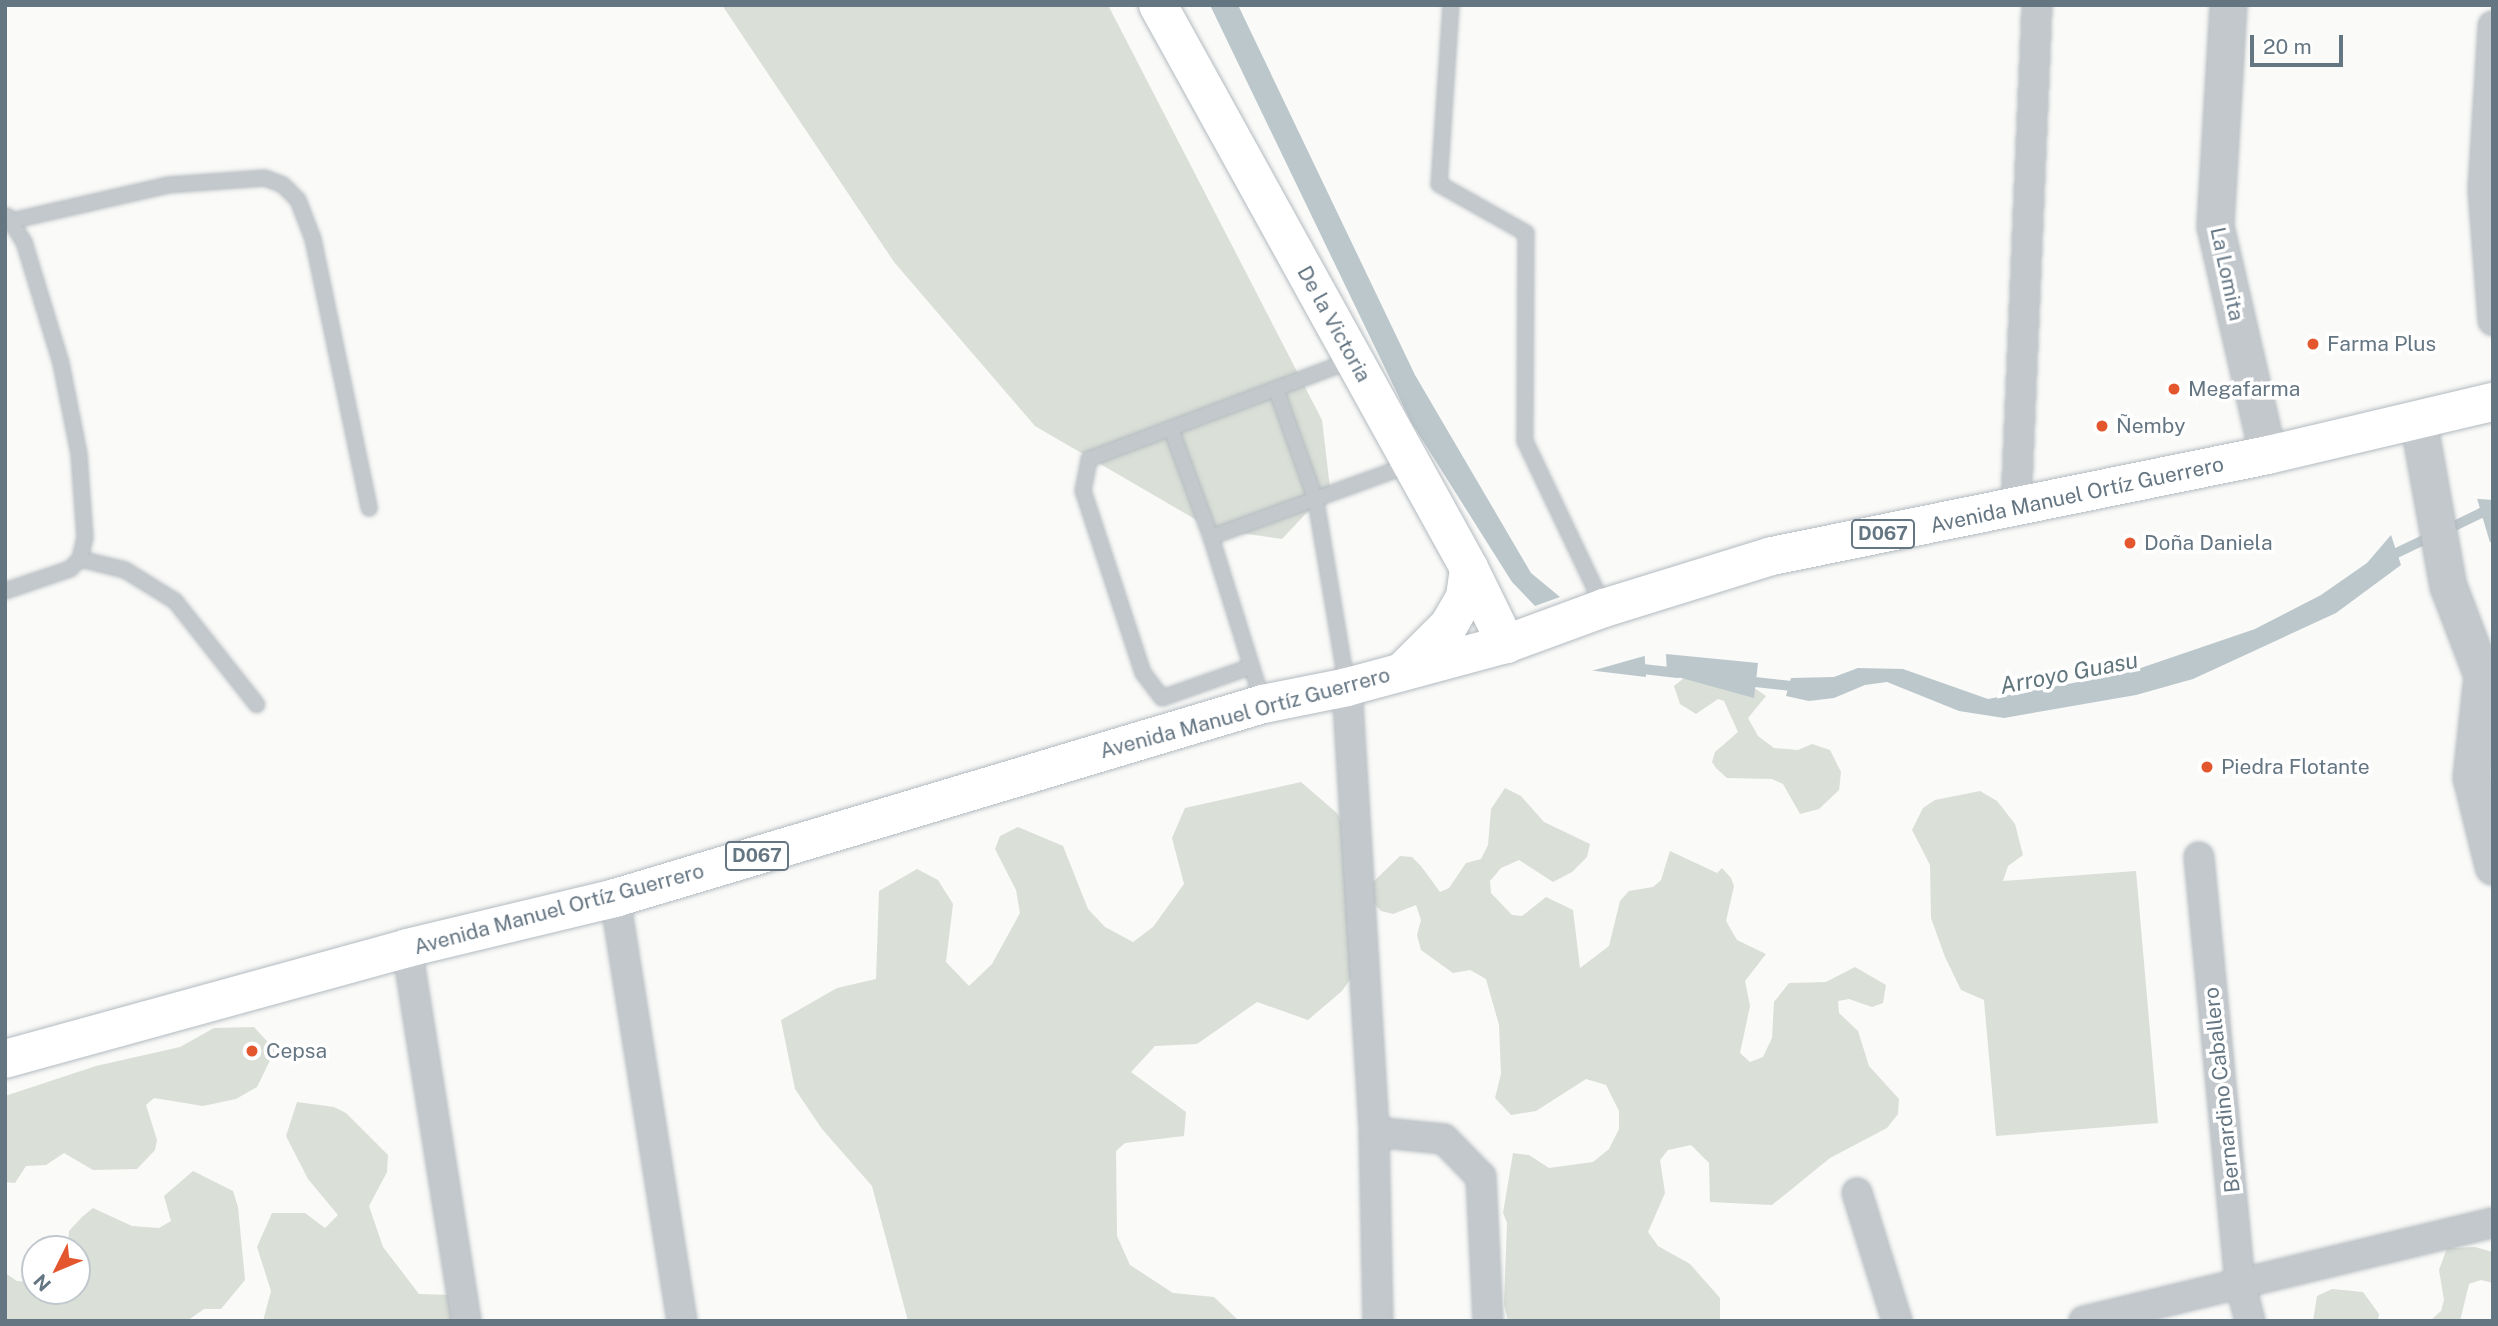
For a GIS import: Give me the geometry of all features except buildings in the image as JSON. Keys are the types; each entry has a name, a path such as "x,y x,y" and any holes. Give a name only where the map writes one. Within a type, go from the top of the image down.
{"main road":[{"name":"De la Victoria","path":"1158,5 1469,568 1506,644"},
{"name":"Avenida Manuel Ortíz Guerrero","path":"5,1059 407,948 615,898 1263,704 1347,687 1405,669 1506,644 1604,608 1772,556 2268,455 2493,402"},
{"path":"1405,669 1449,625 1465,597 1469,568"}],"street":[{"path":"2016,508 2037,5"},
{"name":"La Lomita","path":"2228,5 2215,226 2268,455"},
{"path":"2493,26 2483,190 2493,321"},
{"path":"2418,420 2448,586 2487,694 2471,776 2493,866"},
{"path":"1347,687 1374,1132 1378,1321"},
{"name":"Bernardino Caballero","path":"2199,858 2241,1282 2250,1321"},
{"path":"615,898 682,1321"},
{"path":"407,948 466,1321"},
{"path":"1374,1132 1444,1139 1481,1177 1488,1321"},
{"path":"1857,1193 1897,1321"},
{"path":"2084,1321 2493,1223"}],"lane":[{"path":"1451,5 1439,184 1526,233 1525,441 1604,608"},
{"path":"5,592 52,579 80,559 85,538 79,454 41,292 24,242 8,218 168,185 265,177 283,185 298,200 313,239 369,508"},
{"path":"1250,667 1161,698 1143,673 1083,491 1089,459 1353,359"},
{"path":"1276,389 1316,501 1347,687"},
{"path":"1171,429 1211,537 1263,704"},
{"path":"1211,537 1247,520 1316,501 1411,464"},
{"path":"80,559 125,570 175,601 257,705"}],"shaded area":[{"path":"722,5 1108,5 1322,420 1330,488 1282,539 1212,529 1035,426 894,262"},
{"path":"1210,5 1238,5 1415,375 1531,573 1560,597 1535,606 1512,582 1411,422"},
{"path":"2465,498 2493,500 2493,541 2481,545"},
{"path":"2391,535 2401,565 2336,613 2193,679 2136,695 2004,718 1959,711 1887,682 1865,685 1834,698 1809,701 1786,696 1791,678 1834,677 1858,668 1903,669 1988,699 2126,673 2255,629 2321,595 2367,563"},
{"path":"1644,645 1646,677 1579,669"},
{"path":"1666,654 1758,663 1754,698 1667,674"},
{"path":"1698,667 1750,685 1766,696 1748,718 1758,736 1774,748 1798,750 1812,744 1830,750 1841,772 1839,790 1819,809 1800,814 1783,784 1772,779 1727,778 1712,762 1715,752 1738,732 1724,701 1718,699 1696,714 1680,704 1674,686"},
{"path":"1301,782 1338,814 1347,835 1367,955 1342,991 1308,1020 1257,1002 1197,1044 1155,1046 1131,1072 1186,1112 1184,1136 1125,1143 1116,1151 1117,1236 1130,1265 1173,1293 1214,1297 1239,1321 908,1321 872,1186 822,1129 795,1089 781,1020 837,988 876,979 879,891 917,869 938,880 953,904 946,962 969,986 992,964 1020,913 1016,890 995,849 1000,836 1018,827 1063,846 1088,909 1105,927 1133,942 1153,927 1184,884 1172,838 1185,808"},
{"path":"1505,788 1521,796 1544,822 1590,844 1587,857 1572,872 1553,882 1519,860 1501,868 1490,881 1491,893 1512,915 1522,916 1546,897 1573,910 1580,968 1609,946 1620,901 1629,891 1653,887 1661,880 1670,851 1717,873 1722,868 1731,878 1734,886 1726,921 1737,940 1766,954 1745,981 1750,1006 1740,1053 1750,1062 1763,1057 1772,1038 1774,1002 1789,983 1826,982 1855,967 1886,985 1883,1003 1872,1007 1849,999 1838,1001 1839,1013 1858,1031 1869,1066 1899,1099 1898,1114 1887,1128 1830,1158 1772,1205 1710,1202 1709,1163 1691,1145 1668,1150 1660,1160 1665,1193 1648,1232 1658,1246 1690,1264 1720,1298 1720,1321 1508,1321 1504,1304 1507,1223 1503,1213 1513,1153 1529,1155 1549,1168 1593,1162 1609,1149 1619,1129 1619,1111 1606,1085 1586,1079 1536,1111 1511,1115 1495,1098 1501,1074 1499,1025 1486,979 1470,970 1453,973 1421,950 1417,935 1421,920 1416,905 1393,914 1381,911 1369,898 1370,885 1400,856 1412,857 1440,892 1449,888 1466,863 1481,859 1488,845 1491,809"},
{"path":"1980,791 1997,801 2015,824 2023,855 2008,866 2003,881 2136,871 2158,1123 1996,1136 1984,1000 1961,990 1945,957 1931,918 1930,865 1912,830 1923,808 1935,800"},
{"path":"254,1027 275,1050 257,1087 236,1099 203,1106 154,1098 146,1105 157,1140 155,1150 137,1169 93,1170 64,1153 46,1165 26,1166 15,1183 5,1182 5,1096 96,1066 180,1047 214,1028"},
{"path":"297,1102 334,1107 346,1113 388,1155 387,1172 369,1206 383,1247 419,1294 452,1295 475,1321 263,1321 271,1291 257,1247 272,1213 305,1213 325,1228 338,1215 308,1179 286,1136"},
{"path":"193,1171 233,1191 238,1207 245,1280 221,1309 204,1309 187,1321 5,1321 5,1273 21,1281 21,1305 91,1305 91,1235 69,1235 69,1231 93,1208 132,1226 159,1228 171,1221 164,1196"},
{"path":"2475,1247 2493,1252 2493,1283 2481,1280 2469,1284 2460,1321 2430,1321 2441,1311 2444,1300 2439,1270 2447,1248"},
{"path":"2332,1289 2363,1292 2379,1314 2378,1321 2313,1321 2317,1296"}],"pier":[{"path":"2465,494 2476,495 2491,546 2478,547 2462,499"},
{"path":"1643,642 1648,655 1584,673 1576,670"}],"waterway":[{"name":"Arroyo Guasu","path":"2446,530 2481,513 2493,514"},
{"name":"Arroyo Guasu","path":"2386,558 2432,536"},
{"name":"Arroyo Guasu","path":"1634,668 1678,673"},
{"name":"Arroyo Guasu","path":"1746,681 1800,687"}],"place":[{"name":"Farma Plus","path":"2313,344"},
{"name":"Megafarma","path":"2174,389"},
{"name":"Ñemby","path":"2102,426"},
{"name":"Doña Daniela","path":"2130,543"},
{"name":"Piedra Flotante","path":"2207,767"},
{"name":"Cepsa","path":"252,1051"}]}
